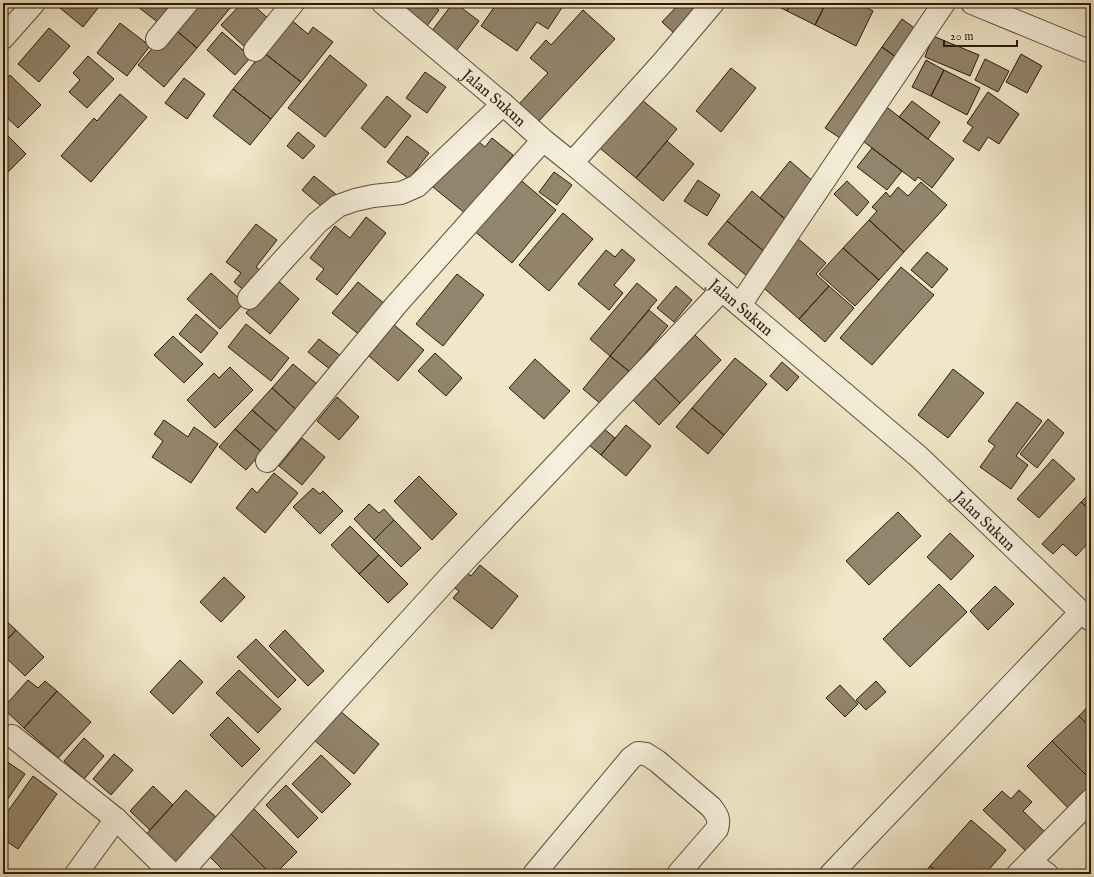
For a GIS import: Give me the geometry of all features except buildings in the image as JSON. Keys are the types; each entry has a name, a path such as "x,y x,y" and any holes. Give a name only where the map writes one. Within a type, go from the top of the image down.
{"street":[{"path":"3,38 34,3"},
{"path":"156,39 187,3"},
{"path":"255,50 293,3"},
{"name":"Jalan Sukun","path":"383,3 919,457 1086,616"},
{"path":"572,163 663,62 713,3"},
{"path":"740,305 944,3"},
{"path":"972,3 1091,52"},
{"path":"248,298 318,223 338,206 373,196 401,193 417,186 503,104"},
{"path":"267,461 396,305 543,140"},
{"path":"180,874 452,574 722,290"},
{"path":"831,874 872,830 1086,616"},
{"path":"12,736 116,819 172,874"},
{"path":"534,874 630,758 638,753 646,754 657,761 711,807 717,815 719,821 716,828 678,874"},
{"path":"1032,870 1091,800"},
{"path":"76,874 116,819"}]}
